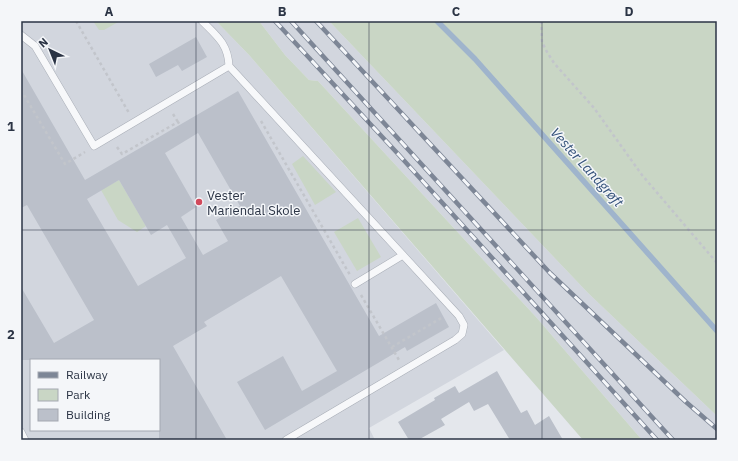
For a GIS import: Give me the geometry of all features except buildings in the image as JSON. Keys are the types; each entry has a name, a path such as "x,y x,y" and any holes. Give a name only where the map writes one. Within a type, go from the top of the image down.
{"lane":[{"path":"202,21 223,42 228,54 229,66 454,310 464,325 462,334 455,340 286,440"},
{"path":"21,35 35,46 94,146 229,66"},
{"path":"355,284 403,255"},
{"path":"21,432 25,440"}],"path":[{"path":"76,21 134,122"},
{"path":"541,21 542,42 554,62 594,108 642,175 717,263"},
{"path":"21,90 65,164 94,146"},
{"path":"261,120 397,357"},
{"path":"111,136 122,154 178,122 180,125"},
{"path":"392,347 454,310"}],"shaded area":[{"name":"Vester Mariendal Skole","path":"21,21 216,21 249,55 504,350 369,428 375,440 21,440"},
{"path":"259,21 329,21 588,293 717,416 717,440 642,440 536,317 318,81 309,80 285,55"}],"green space":[{"path":"93,21 120,21 104,30 99,30"},
{"path":"216,21 259,21 285,55 309,80 318,81 536,317 642,440 583,440 249,55"},
{"path":"329,21 717,21 717,416 588,293"},
{"path":"303,156 336,192 315,205 292,164"},
{"path":"119,180 146,226 137,232 118,220 101,190"},
{"path":"358,218 381,257 357,271 334,232"}],"waterway":[{"name":"Vester Landgrøft","path":"437,21 475,59 717,331"}],"railway":[{"path":"275,21 399,155 657,440"},
{"path":"291,21 673,440"},
{"path":"316,21 550,273 686,402 717,429"}],"place":[{"name":"Vester Mariendal Skole","path":"199,202"}]}
